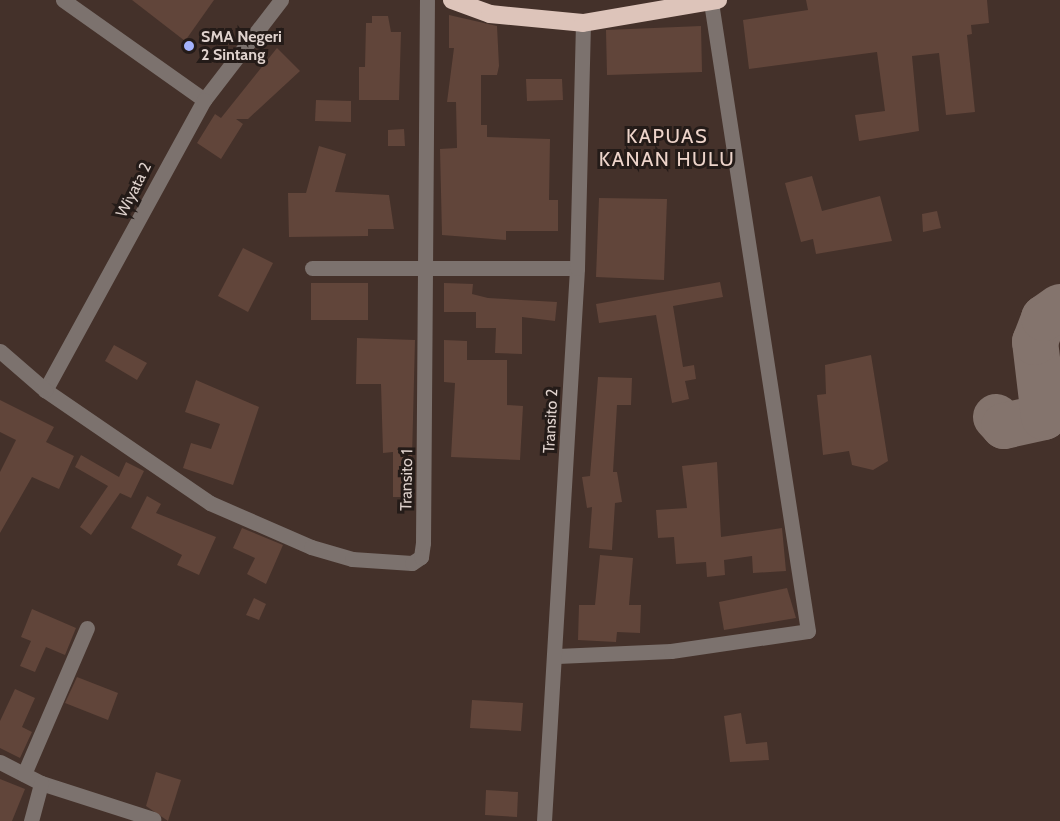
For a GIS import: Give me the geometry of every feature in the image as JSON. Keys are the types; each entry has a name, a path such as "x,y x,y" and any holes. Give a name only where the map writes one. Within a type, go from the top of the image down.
{"highway":[{"path":"453,0 490,14 583,23 714,1"}],"street":[{"path":"63,0 204,100"},
{"name":"Wiyata 2","path":"45,390 204,100 281,0"},
{"name":"Transito 1","path":"45,390 210,503 344,557 417,561 423,543 427,265 427,0"},
{"path":"557,656 671,651 808,631 714,1"},
{"name":"Transito 2","path":"544,821 557,656 577,268 583,23"},
{"path":"312,268 427,265 577,268"},
{"path":"0,351 45,390"},
{"path":"24,774 87,628"},
{"path":"0,762 41,783 153,819"},
{"path":"32,821 41,783"}],"building":[{"path":"132,0 214,0 185,41"},
{"path":"806,0 987,0 989,23 971,25 972,34 967,35 975,112 946,115 939,53 912,56 919,131 859,141 855,115 885,111 877,52 749,69 743,20 808,10"},
{"path":"449,15 497,26 499,66 497,75 481,75 481,125 487,125 487,137 550,139 549,200 558,200 558,231 506,231 506,240 442,235 440,149 457,148 456,102 447,102 454,48 449,48"},
{"path":"372,16 388,16 391,32 401,32 399,100 359,100 359,67 365,67 366,23 372,23"},
{"path":"701,26 702,72 607,75 606,30"},
{"path":"277,48 300,71 248,119 236,119 243,124 221,159 197,143 215,114 221,118"},
{"path":"526,79 562,79 563,100 527,101"},
{"path":"316,100 351,101 351,122 315,121"},
{"path":"404,129 405,146 388,146 388,130"},
{"path":"319,146 346,154 335,192 389,195 394,229 368,229 368,236 289,237 288,193 306,193"},
{"path":"812,176 822,211 880,196 892,241 816,254 813,239 801,242 785,183"},
{"path":"599,198 667,199 664,280 596,277"},
{"path":"937,211 941,228 923,232 922,214"},
{"path":"243,248 273,263 248,312 218,296"},
{"path":"720,282 723,297 673,306 683,367 694,365 696,379 685,381 689,399 672,403 656,315 599,323 596,304"},
{"path":"311,283 368,283 368,320 311,320"},
{"path":"444,283 473,284 472,294 488,298 557,302 555,321 522,317 522,354 495,353 496,328 476,328 476,312 444,312"},
{"path":"357,338 415,340 411,497 393,497 393,452 383,453 381,384 356,384"},
{"path":"444,340 467,341 467,360 507,360 507,405 523,406 520,460 451,457 455,383 444,382"},
{"path":"114,345 147,363 137,380 105,361"},
{"path":"871,355 888,461 873,470 852,465 849,451 823,455 817,395 826,394 825,365"},
{"path":"598,377 632,378 631,405 617,405 613,472 617,472 622,502 615,503 612,550 589,548 592,507 587,508 582,477 590,476"},
{"path":"196,380 259,407 233,485 183,468 191,443 211,449 220,424 185,412"},
{"path":"0,400 54,427 46,442 74,456 59,489 32,477 0,533 0,472 16,440 0,432"},
{"path":"81,455 119,477 126,462 144,471 131,498 120,493 91,535 80,527 108,486 75,467"},
{"path":"717,462 721,537 782,528 786,571 753,573 752,556 724,560 725,575 707,577 706,562 676,564 674,537 658,538 656,510 687,508 682,466"},
{"path":"147,496 161,504 156,513 216,537 199,575 177,565 182,555 131,528"},
{"path":"242,528 283,545 266,584 247,574 255,558 233,548"},
{"path":"600,555 633,558 629,605 641,605 640,633 617,632 616,642 578,640 579,605 595,605"},
{"path":"787,588 796,618 724,630 719,602"},
{"path":"254,598 266,604 259,620 246,615"},
{"path":"32,609 76,628 65,655 46,647 35,672 20,666 31,641 21,637"},
{"path":"77,677 118,693 108,720 65,703"},
{"path":"15,689 35,698 22,727 32,732 20,758 0,748 0,721"},
{"path":"472,700 523,703 521,731 470,728"},
{"path":"741,713 746,744 767,742 769,760 730,762 724,716"},
{"path":"156,772 181,780 168,821 146,806"},
{"path":"0,779 25,789 12,821 0,821"},
{"path":"486,790 518,792 517,817 485,815"}],"taxiway":[{"path":"996,417 1004,426 1044,417 1035,342 1044,318 1060,307"}],"place":[{"name":"SMA Negeri 2 Sintang","path":"189,46"}],"district":[{"name":"KAPUAS KANAN HULU","path":"667,148"}]}
